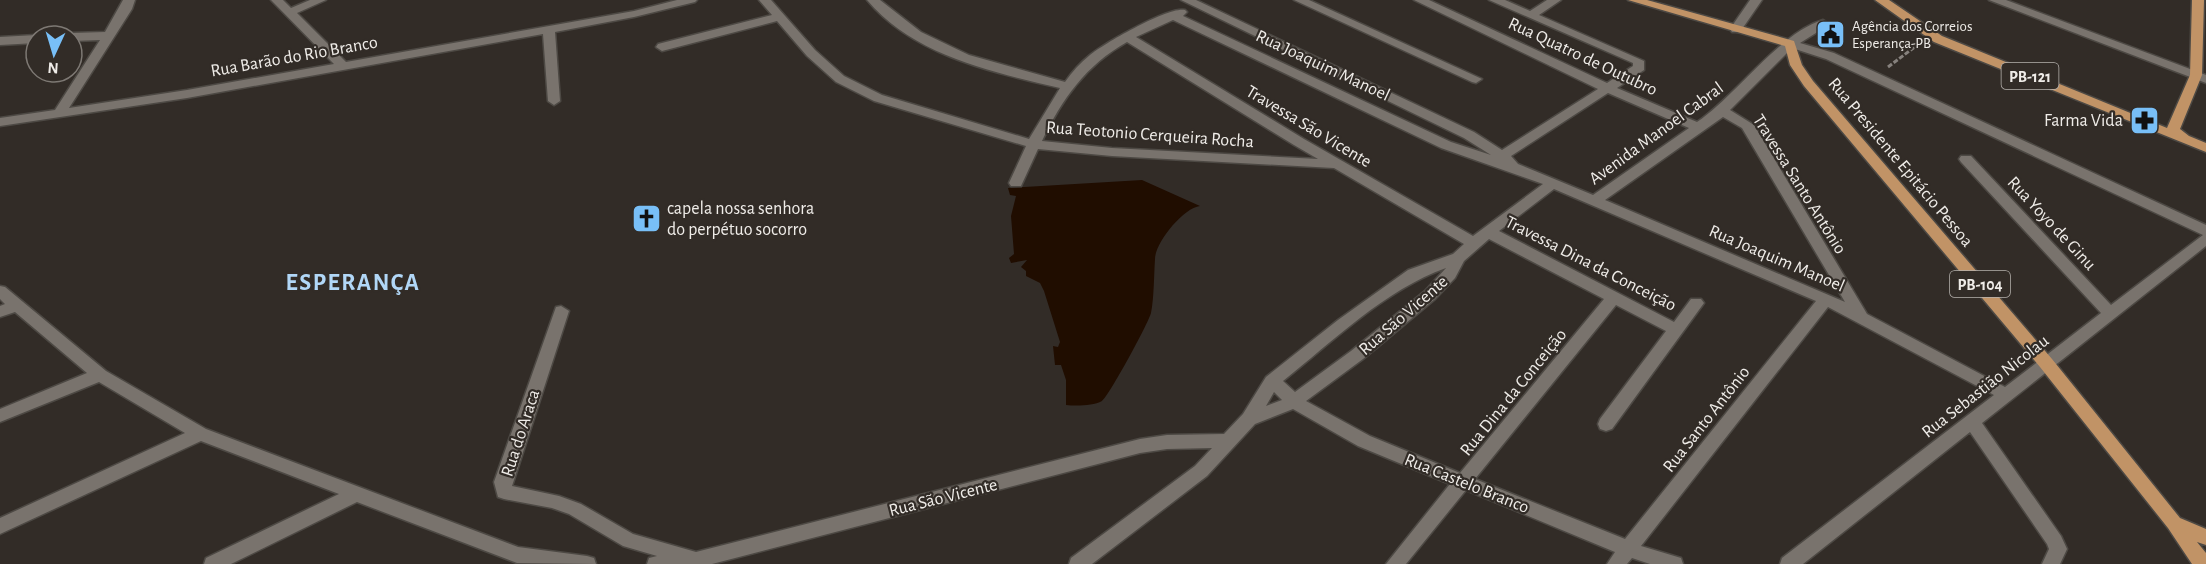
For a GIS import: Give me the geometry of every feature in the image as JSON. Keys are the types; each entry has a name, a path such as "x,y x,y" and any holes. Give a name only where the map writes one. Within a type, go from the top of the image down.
{"main road":[{"path":"1634,0 1772,37 1790,44"},
{"name":"PB-121","path":"1881,0 1930,35 2206,148"},
{"path":"2186,139 2173,130 2201,77 2198,0"},
{"name":"Rua Presidente Epitácio Pessoa","path":"1790,44 1796,65 1808,82 2046,363 2174,523"},
{"path":"2174,523 2206,537"},
{"name":"PB-104","path":"2174,523 2203,564"}],"street":[{"path":"58,113 126,9 129,0"},
{"path":"277,0 342,65"},
{"path":"288,13 320,0"},
{"name":"Rua Barão do Rio Branco","path":"593,20 655,0"},
{"name":"Rua Barão do Rio Branco","path":"0,122 187,94 634,14 691,0"},
{"name":"Rua Teotonio Cerqueira Rocha","path":"765,0 831,72 858,90 1032,144 1112,152 1338,164"},
{"path":"873,0 913,35 938,49 1007,71 1069,87"},
{"path":"1299,0 1476,79"},
{"name":"Rua Quatro de Outubro","path":"1420,0 1609,89 1699,128"},
{"path":"1495,0 1638,61 1641,67 1637,72 1498,159"},
{"path":"1531,15 1555,0"},
{"path":"1736,29 1756,0"},
{"path":"1995,0 2024,5 2201,77"},
{"path":"1016,183 1032,144 1069,87 1092,59 1128,37 1196,2"},
{"name":"Rua Joaquim Manoel","path":"1196,2 1469,135 1498,159"},
{"name":"Rua Joaquim Manoel","path":"1172,15 1446,145 1498,159 1826,299 2007,395"},
{"path":"662,47 780,17"},
{"name":"Avenida Manoel Cabral","path":"1594,201 1722,111 1790,44 1823,24"},
{"path":"549,28 554,101"},
{"path":"84,37 107,36"},
{"name":"Travessa São Vicente","path":"1128,37 1474,243"},
{"path":"0,41 24,40"},
{"path":"1790,44 1830,56 2206,231"},
{"name":"Travessa Santo Antônio","path":"1722,111 1747,125 1860,315"},
{"name":"Rua Yoyo de Ginu","path":"1966,159 2110,313"},
{"name":"Rua São Vicente","path":"1249,419 1293,402 1357,355 1430,295 1450,274 1458,258 1474,243 1553,183"},
{"name":"Travessa Dina da Conceição","path":"1488,232 1675,329"},
{"name":"Rua Sebastião Nicolau","path":"1789,564 2206,239"},
{"name":"Rua São Vicente","path":"1078,564 1201,471 1249,419 1272,381 1343,324 1413,274 1458,258"},
{"path":"0,291 7,309 100,375 200,434 510,559 587,564"},
{"name":"Rua Dina da Conceição","path":"1395,564 1613,298"},
{"name":"Rua Santo Antônio","path":"1616,564 1826,299"},
{"path":"1606,424 1696,303"},
{"name":"Rua do Araca","path":"561,312 503,482 504,492 553,501 575,509 629,541 701,559"},
{"path":"0,416 100,375"},
{"name":"Rua Castelo Branco","path":"1272,381 1293,402 1334,427 1628,549 1674,564"},
{"path":"1971,422 2055,541 2058,549 2051,564"},
{"path":"0,526 200,434"},
{"name":"Rua São Vicente","path":"656,564 701,559 1140,446 1167,442 1231,441"},
{"path":"213,564 354,495"}],"path":[{"path":"1874,78 1930,35"}],"shaded area":[{"path":"1142,180 1200,206 1193,208 1178,219 1156,252 1151,313 1106,396 1102,401 1094,404 1066,405 1066,380 1061,365 1055,365 1053,346 1058,347 1060,342 1044,291 1040,283 1026,276 1026,271 1021,267 1027,260 1011,263 1009,258 1014,254 1011,216 1016,196 1010,195 1008,188"}],"place":[{"name":"Agência dos Correios Esperança-PB","path":"1831,35"},
{"name":"Farma Vida","path":"2144,120"},
{"name":"capela nossa senhora do perpétuo socorro","path":"646,218"}],"district":[{"name":"ESPERANÇA","path":"353,282"}]}
